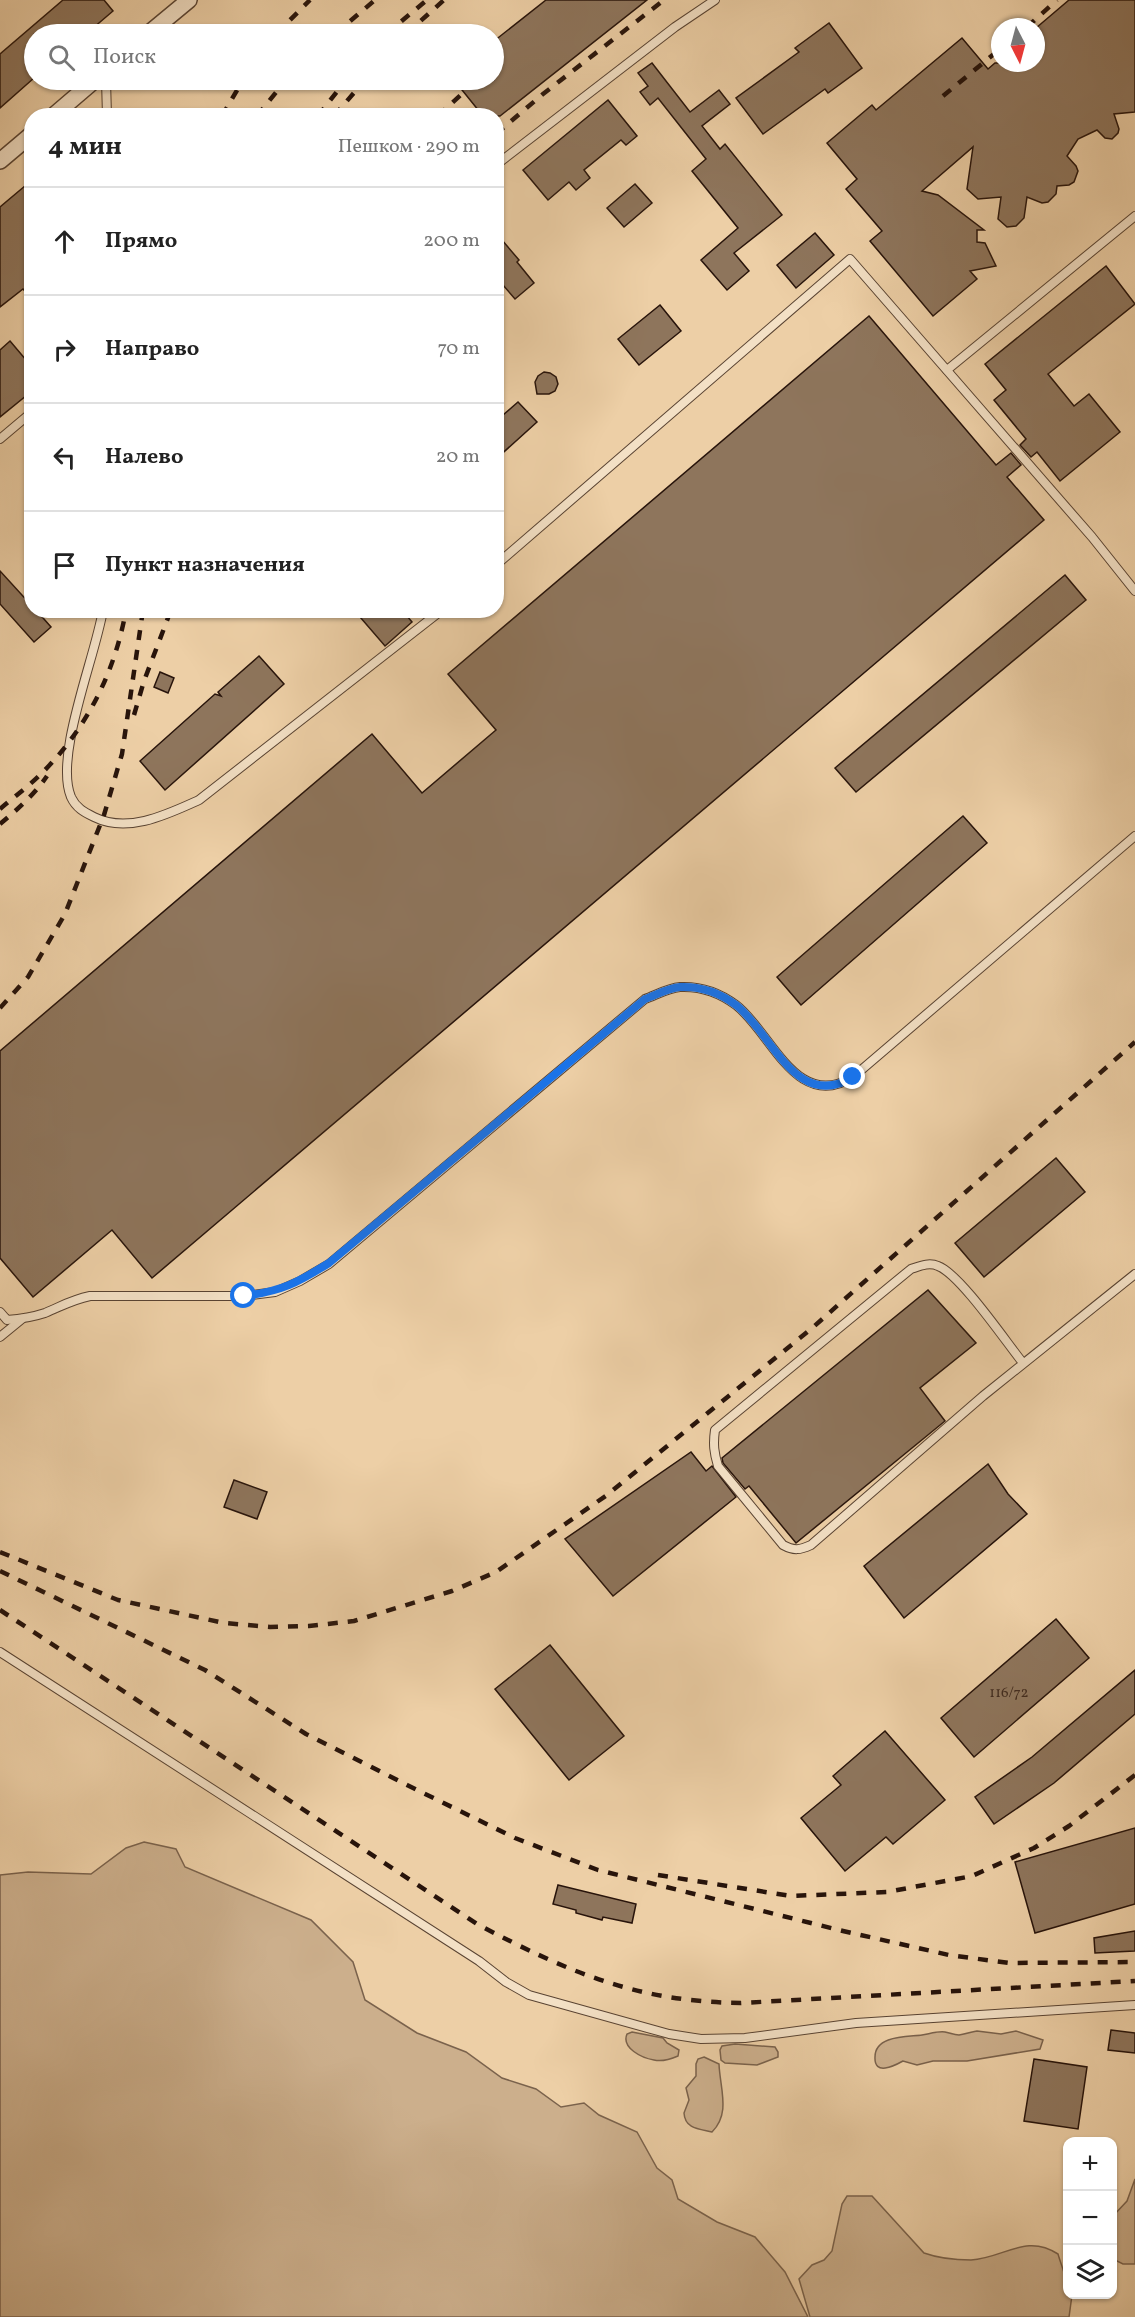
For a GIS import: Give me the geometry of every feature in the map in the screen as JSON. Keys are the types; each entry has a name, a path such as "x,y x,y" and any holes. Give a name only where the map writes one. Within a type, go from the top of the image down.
{"street":[{"path":"160,24 189,0"},
{"path":"62,108 83,90"},
{"path":"0,161 24,141"}],"lane":[{"path":"504,159 675,27 715,0"},
{"path":"106,90 107,108"},
{"path":"947,370 1135,216"},
{"path":"504,559 850,260 1092,537 1135,591"},
{"path":"0,439 24,419"},
{"path":"101,618 69,743 66,780 71,798 79,810 102,821 132,822 159,818 198,800 432,618"},
{"path":"0,1312 7,1320 22,1318 45,1312 72,1299 90,1296 244,1296 275,1292 300,1281 338,1256 645,999 673,988 692,987 722,995 739,1007 801,1079 824,1087 843,1083 853,1077 1135,836"},
{"path":"1023,1363 954,1275 937,1265 924,1265 911,1269 715,1430 714,1455 718,1466 783,1545 792,1550 811,1545 983,1396 1135,1274"},
{"path":"0,1337 22,1318"},
{"path":"0,1652 529,1995 669,2034 701,2039 745,2038 856,2023 1135,2005"}],"shaded area":[{"path":"144,1842 176,1849 185,1867 311,1920 353,1962 365,2000 417,2033 466,2052 502,2078 536,2089 561,2107 584,2103 599,2115 637,2132 657,2168 672,2180 678,2199 717,2222 755,2237 785,2272 808,2317 0,2317 0,1875 28,1872 91,1874 126,1848"},
{"path":"977,2031 1001,2034 1016,2031 1043,2040 1040,2049 967,2061 933,2061 917,2065 903,2061 885,2068 881,2068 876,2063 876,2050 893,2038 939,2032 959,2035"},
{"path":"632,2032 663,2038 679,2050 678,2056 660,2061 639,2055 627,2044 627,2034"},
{"path":"735,2044 775,2047 778,2057 757,2065 725,2063 721,2060 722,2046"},
{"path":"704,2057 719,2064 723,2100 721,2117 712,2132 690,2125 684,2113 689,2100 686,2088 696,2076 698,2059"},
{"path":"1135,2179 1135,2264 1123,2264 1117,2261 1117,2212 1127,2201"},
{"path":"847,2196 872,2196 924,2253 929,2255 971,2260 1025,2246 1046,2248 1058,2254 1063,2270 1063,2299 1071,2299 1069,2317 810,2317 799,2279 812,2265 824,2260 832,2251 842,2204"}],"building":[{"path":"63,0 104,0 113,11 98,24 35,24"},
{"path":"546,0 647,0 504,113 504,108 477,108 462,90 504,90 504,33"},
{"path":"1069,0 1135,0 1135,112 1114,114 1119,129 1112,139 1105,138 1097,130 1078,139 1067,156 1078,171 1074,182 1057,186 1056,194 1048,202 1042,203 1027,197 1024,218 1016,226 1007,227 998,219 1001,197 978,199 967,189 973,147 922,191 938,195 984,230 977,230 977,242 985,243 996,266 970,271 977,279 933,316 870,241 882,231 846,189 857,179 827,143 872,105 876,110 962,38 988,69 991,66 991,72 1045,72 1045,20"},
{"path":"829,23 862,68 828,93 825,89 763,134 736,98 799,52 795,48"},
{"path":"24,33 24,87 0,108 0,54"},
{"path":"652,63 690,112 719,90 730,104 702,126 720,149 725,144 782,215 734,253 749,271 727,290 701,260 738,228 692,171 706,159 658,98 650,105 640,92 648,86 638,73"},
{"path":"608,100 637,136 626,145 621,140 584,170 590,178 576,190 569,182 548,200 523,170"},
{"path":"635,184 652,203 624,227 607,208"},
{"path":"24,187 24,290 0,307 0,207"},
{"path":"815,233 834,255 796,288 777,265"},
{"path":"504,242 534,283 515,299 504,286"},
{"path":"1106,266 1135,304 1048,374 1074,406 1089,394 1120,432 1060,481 1037,452 1031,457 1020,445 1026,439 994,400 1006,390 985,364"},
{"path":"660,305 681,331 639,365 618,339"},
{"path":"869,316 996,465 1011,453 1021,465 1007,477 1044,520 152,1278 112,1230 33,1297 0,1258 0,1051 372,734 422,793 496,730 448,674"},
{"path":"10,341 24,358 24,398 0,417 0,350"},
{"path":"544,372 556,377 558,384 555,391 549,394 537,394 535,382"},
{"path":"518,402 537,422 504,452 504,414"},
{"path":"0,571 24,597 24,618 43,618 51,627 34,642 0,604"},
{"path":"1065,575 1086,600 856,792 835,768"},
{"path":"361,618 409,618 412,622 385,646"},
{"path":"259,656 284,684 165,790 140,761 215,694 221,696 218,692"},
{"path":"160,672 174,678 168,693 154,687"},
{"path":"963,816 987,843 801,1005 777,977"},
{"path":"1056,1158 1085,1192 984,1277 955,1243"},
{"path":"928,1290 976,1343 920,1388 945,1421 796,1543 749,1486 745,1489 723,1463 722,1458"},
{"path":"691,1452 706,1471 712,1466 736,1497 613,1596 565,1539"},
{"path":"988,1464 1008,1494 1027,1514 904,1618 864,1566"},
{"path":"234,1480 267,1492 257,1519 224,1507"},
{"path":"1056,1619 1089,1658 974,1757 941,1718"},
{"path":"550,1645 624,1736 569,1780 495,1689"},
{"path":"1135,1670 1135,1714 1054,1783 994,1824 975,1797 1032,1757"},
{"path":"885,1731 945,1800 893,1844 886,1837 845,1871 801,1818 841,1785 833,1776"},
{"path":"1135,1828 1135,1904 1035,1933 1015,1862"},
{"path":"558,1885 636,1904 632,1923 603,1917 602,1920 553,1904"},
{"path":"1135,1931 1135,1951 1095,1953 1094,1938"},
{"path":"1111,2030 1135,2033 1135,2053 1108,2050"},
{"path":"1034,2059 1087,2067 1078,2129 1024,2121"}],"railway":[{"path":"286,24 310,0"},
{"path":"347,24 375,0"},
{"path":"398,24 427,0"},
{"path":"417,24 444,0"},
{"path":"504,127 664,0"},
{"path":"1037,18 1057,0"},
{"path":"943,96 991,56"},
{"path":"227,108 237,90"},
{"path":"263,108 278,90"},
{"path":"324,108 338,90"},
{"path":"341,108 356,90"},
{"path":"447,108 464,92"},
{"path":"0,809 42,773 73,737 97,698 115,655 124,618"},
{"path":"0,1008 28,977 65,914 104,815 122,754 142,618"},
{"path":"134,715 168,618"},
{"path":"0,824 25,802 47,776"},
{"path":"0,1552 118,1600 224,1623 270,1627 354,1621 452,1591 496,1572 607,1495 811,1329 1135,1042"},
{"path":"0,1571 205,1670 306,1734 407,1785 515,1838 598,1870 949,1955 1009,1963 1135,1962"},
{"path":"0,1610 477,1924 573,1970 604,1981 669,1997 741,2003 1135,1981"},
{"path":"658,1875 791,1896 887,1892 972,1876 1034,1848 1069,1826 1135,1775"}],"route":[{"path":"244,1296 275,1292 300,1281 329,1263 645,999 673,988 692,987 722,995 739,1007 795,1074 809,1083 824,1087 832,1086 853,1077"}]}
